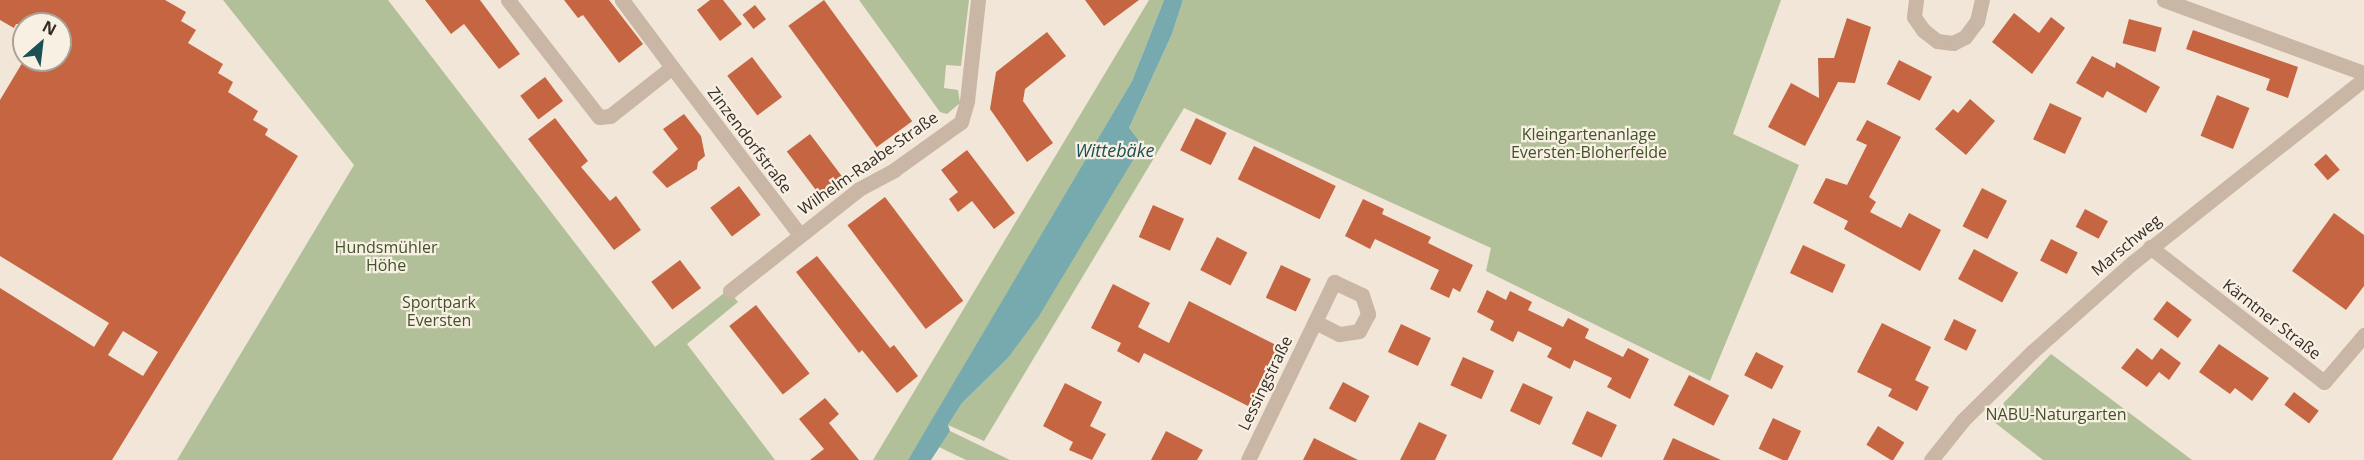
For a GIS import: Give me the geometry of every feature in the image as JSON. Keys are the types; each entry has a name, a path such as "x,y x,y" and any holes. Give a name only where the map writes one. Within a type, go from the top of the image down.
{"street":[{"path":"508,0 599,117 610,116 672,67"},
{"name":"Zinzendorfstraße","path":"622,0 799,234"},
{"name":"Wilhelm-Raabe-Straße","path":"730,291 799,234 961,122 967,101 978,0"},
{"path":"1916,0 1914,17 1923,30 1937,41 1953,43 1965,37 1977,21 1982,0"},
{"path":"2164,0 2364,73"},
{"name":"Marschweg","path":"1931,460 1963,420 2039,345 2150,247 2364,79"},
{"name":"Kärntner Straße","path":"2150,247 2324,382 2364,335"},
{"name":"Lessingstraße","path":"1248,460 1315,322"}],"green space":[{"name":"Sportpark Eversten","path":"223,0 388,0 655,347 728,290 738,302 687,344 775,460 177,460 354,165"},
{"path":"859,0 969,0 961,66 946,65 944,88 958,90 960,103 947,114 940,112"},
{"path":"1149,0 1164,0 1132,81 926,431 908,460 873,460"},
{"name":"Kleingartenanlage Eversten-Bloherfelde","path":"1183,0 1781,0 1733,134 1799,165 1710,381 1486,271 1491,248 1184,108 984,441 948,425 962,403 1007,359 1129,128 1172,34"},
{"name":"NABU-Naturgarten","path":"2051,354 2192,460 2043,460 1989,418"},
{"path":"950,431 1010,460 966,460 939,447"}],"water":[{"name":"Wittebäke","path":"1164,0 1183,0 1172,34 1129,128 1142,145 1039,316 1007,359 962,403 948,425 950,431 931,460 908,460 1132,81"}],"building":[{"path":"0,0 165,0 186,12 181,21 196,30 188,43 223,64 218,73 233,82 228,92 258,111 253,120 268,129 265,135 298,156 112,460 0,460 0,288 94,347 109,323 0,256 0,100 17,72 72,72 72,12 12,12 12,27 0,20","holes":["123,331 158,352 143,376 108,355"]},
{"path":"425,0 480,0 520,54 499,69 464,24 451,34"},
{"path":"564,0 609,0 643,44 619,63 583,15 578,18"},
{"path":"710,0 723,0 742,24 720,41 697,10"},
{"path":"824,0 912,121 877,147 788,26"},
{"path":"1085,0 1139,0 1104,26"},
{"path":"755,5 766,19 753,29 742,15"},
{"path":"2014,13 2039,33 2051,17 2065,28 2032,74 1992,42"},
{"path":"1847,18 1871,27 1855,83 1838,82 1805,146 1768,127 1791,83 1819,98 1818,58 1834,58"},
{"path":"2129,19 2162,28 2155,52 2123,43"},
{"path":"2193,30 2298,67 2288,98 2266,90 2270,79 2186,49"},
{"path":"1047,32 1066,56 1025,89 1023,101 1053,143 1027,162 990,109 996,72"},
{"path":"2092,56 2115,68 2116,62 2160,87 2146,113 2107,91 2103,98 2076,83"},
{"path":"752,57 782,97 757,116 727,76"},
{"path":"1899,60 1932,77 1920,101 1887,84"},
{"path":"545,77 563,101 538,120 520,96"},
{"path":"2217,95 2249,108 2233,149 2201,136"},
{"path":"1970,99 1995,121 1966,155 1935,129 1953,109 1958,113"},
{"path":"2050,103 2082,118 2065,154 2033,139"},
{"path":"684,114 701,136 705,156 698,162 697,169 667,188 652,172 678,149 663,129"},
{"path":"555,118 588,161 581,167 610,201 616,196 641,230 614,250 528,139"},
{"path":"1196,118 1227,133 1211,165 1180,150"},
{"path":"1867,120 1901,137 1869,197 1876,202 1870,212 1901,228 1909,213 1941,230 1920,271 1844,229 1848,221 1813,203 1826,178 1847,185 1867,145 1856,140"},
{"path":"810,134 842,176 819,194 787,151"},
{"path":"1254,146 1336,186 1320,219 1238,179"},
{"path":"967,150 1015,213 994,229 972,201 958,212 949,199 958,192 941,170"},
{"path":"2326,154 2340,170 2328,180 2314,164"},
{"path":"739,186 761,215 732,236 710,208"},
{"path":"1982,188 2007,201 1987,239 1962,226"},
{"path":"885,197 963,301 926,329 847,225"},
{"path":"1363,199 1384,209 1382,214 1431,237 1428,243 1473,265 1460,292 1453,288 1449,298 1430,289 1439,270 1375,239 1370,249 1345,236"},
{"path":"1153,205 1184,219 1170,251 1139,237"},
{"path":"2085,209 2108,221 2099,239 2076,227"},
{"path":"2334,213 2364,235 2364,286 2346,310 2292,271"},
{"path":"1217,237 1247,252 1230,285 1200,270"},
{"path":"2051,239 2078,253 2067,274 2040,260"},
{"path":"1803,245 1846,265 1832,293 1790,273"},
{"path":"1974,249 2018,272 2002,302 1958,279"},
{"path":"817,256 890,348 894,345 918,376 897,393 862,350 859,353 796,272"},
{"path":"680,260 701,288 672,310 651,282"},
{"path":"1281,265 1311,279 1296,312 1266,298"},
{"path":"1113,284 1150,303 1138,327 1169,343 1189,301 1278,346 1248,406 1144,353 1139,363 1117,351 1121,343 1091,328"},
{"path":"1487,290 1506,300 1510,291 1532,302 1528,310 1563,327 1568,318 1589,329 1585,338 1623,357 1628,348 1649,359 1630,399 1607,387 1612,378 1574,360 1570,369 1547,357 1552,348 1518,331 1513,342 1490,330 1494,321 1477,312"},
{"path":"2167,301 2192,320 2178,338 2153,319"},
{"path":"756,305 810,374 783,394 729,326"},
{"path":"1954,319 1976,330 1966,351 1944,340"},
{"path":"1882,323 1931,347 1915,380 1929,387 1917,411 1888,396 1892,389 1857,372"},
{"path":"1401,324 1431,338 1418,366 1388,352"},
{"path":"2219,344 2269,378 2252,401 2235,388 2230,394 2199,372"},
{"path":"2137,348 2152,360 2161,348 2181,363 2169,380 2159,372 2147,387 2121,368"},
{"path":"1756,352 1784,366 1772,389 1744,375"},
{"path":"1463,357 1494,371 1481,399 1450,385"},
{"path":"1689,375 1729,395 1714,426 1674,405"},
{"path":"1343,382 1369,396 1355,423 1329,408"},
{"path":"1065,383 1102,402 1090,426 1106,434 1092,460 1069,450 1073,442 1043,426"},
{"path":"1523,383 1553,397 1540,425 1510,411"},
{"path":"2294,392 2319,411 2309,423 2284,405"},
{"path":"825,398 839,414 829,423 859,460 810,460 824,449 799,419"},
{"path":"1587,411 1617,425 1602,458 1572,444"},
{"path":"1773,418 1801,431 1788,460 1783,460 1759,449"},
{"path":"1419,422 1447,435 1435,460 1400,460"},
{"path":"1878,426 1904,442 1893,460 1866,445"},
{"path":"1166,431 1203,450 1197,460 1151,460"},
{"path":"1314,438 1358,460 1303,460"},
{"path":"1673,438 1721,460 1663,460"}],"park label":[{"name":"Hundsmühler Höhe","path":"386,256"}]}
